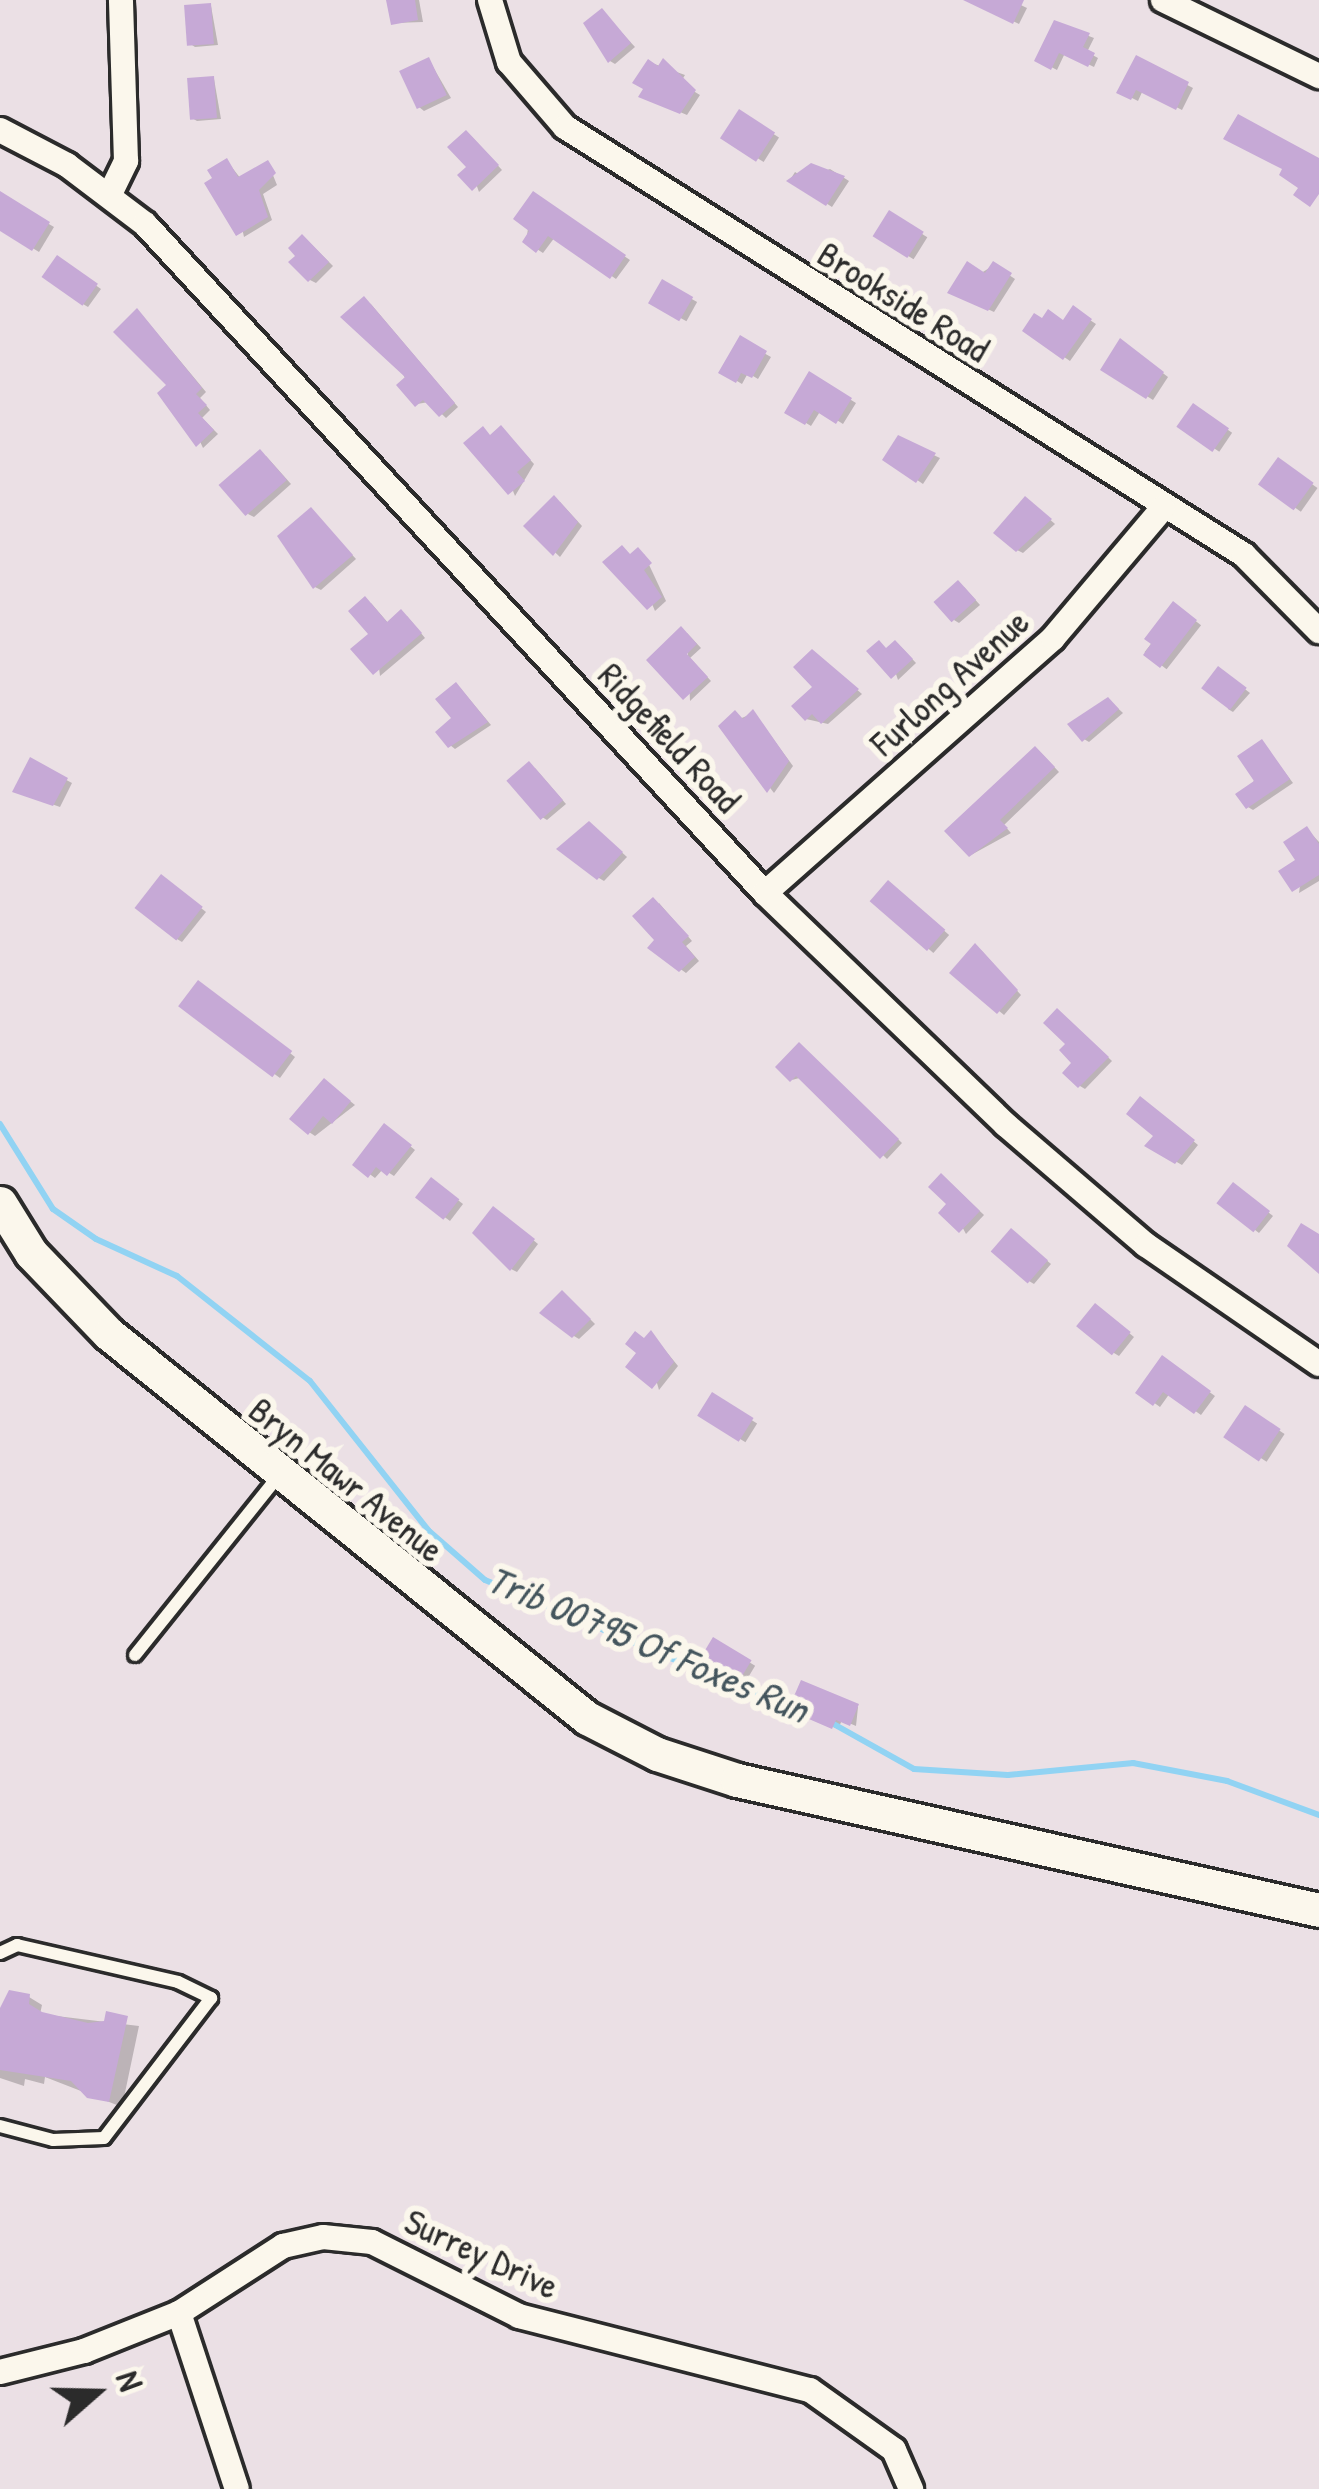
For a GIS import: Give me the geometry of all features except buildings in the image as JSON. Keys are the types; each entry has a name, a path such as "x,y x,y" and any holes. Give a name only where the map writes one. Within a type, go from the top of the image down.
{"main road":[{"name":"Bryn Mawr Avenue","path":"0,1202 81,1309 532,1681 657,1754 857,1810 1117,1859 1319,1910"}],"street":[{"path":"110,194 126,161 122,0"},
{"name":"Brookside Road","path":"490,0 509,62 566,127 1244,555 1319,631"},
{"path":"1163,0 1319,76"},
{"name":"Ridgefield Road","path":"0,130 110,194 766,893 1006,1125 1128,1230 1319,1364"},
{"name":"Furlong Avenue","path":"766,893 1053,638 1163,508"},
{"name":"Surrey Drive","path":"0,2372 84,2351 178,2313 283,2246 323,2237 372,2242 518,2316 810,2390 894,2450 905,2487"},
{"path":"178,2313 237,2489"}],"lane":[{"path":"135,1655 280,1474"},
{"path":"0,1953 17,1945 178,1982 211,1998 104,2138 53,2140 0,2126"}],"waterway":[{"name":"Trib 00795 Of Foxes Run","path":"0,1124 53,1209 96,1239 177,1276 310,1381 429,1531 485,1580 701,1671"},
{"name":"Trib 00795 Of Foxes Run","path":"730,1682 796,1709"},
{"name":"Trib 00795 Of Foxes Run","path":"830,1722 914,1769 1008,1775 1133,1763 1227,1781 1319,1815"}]}
